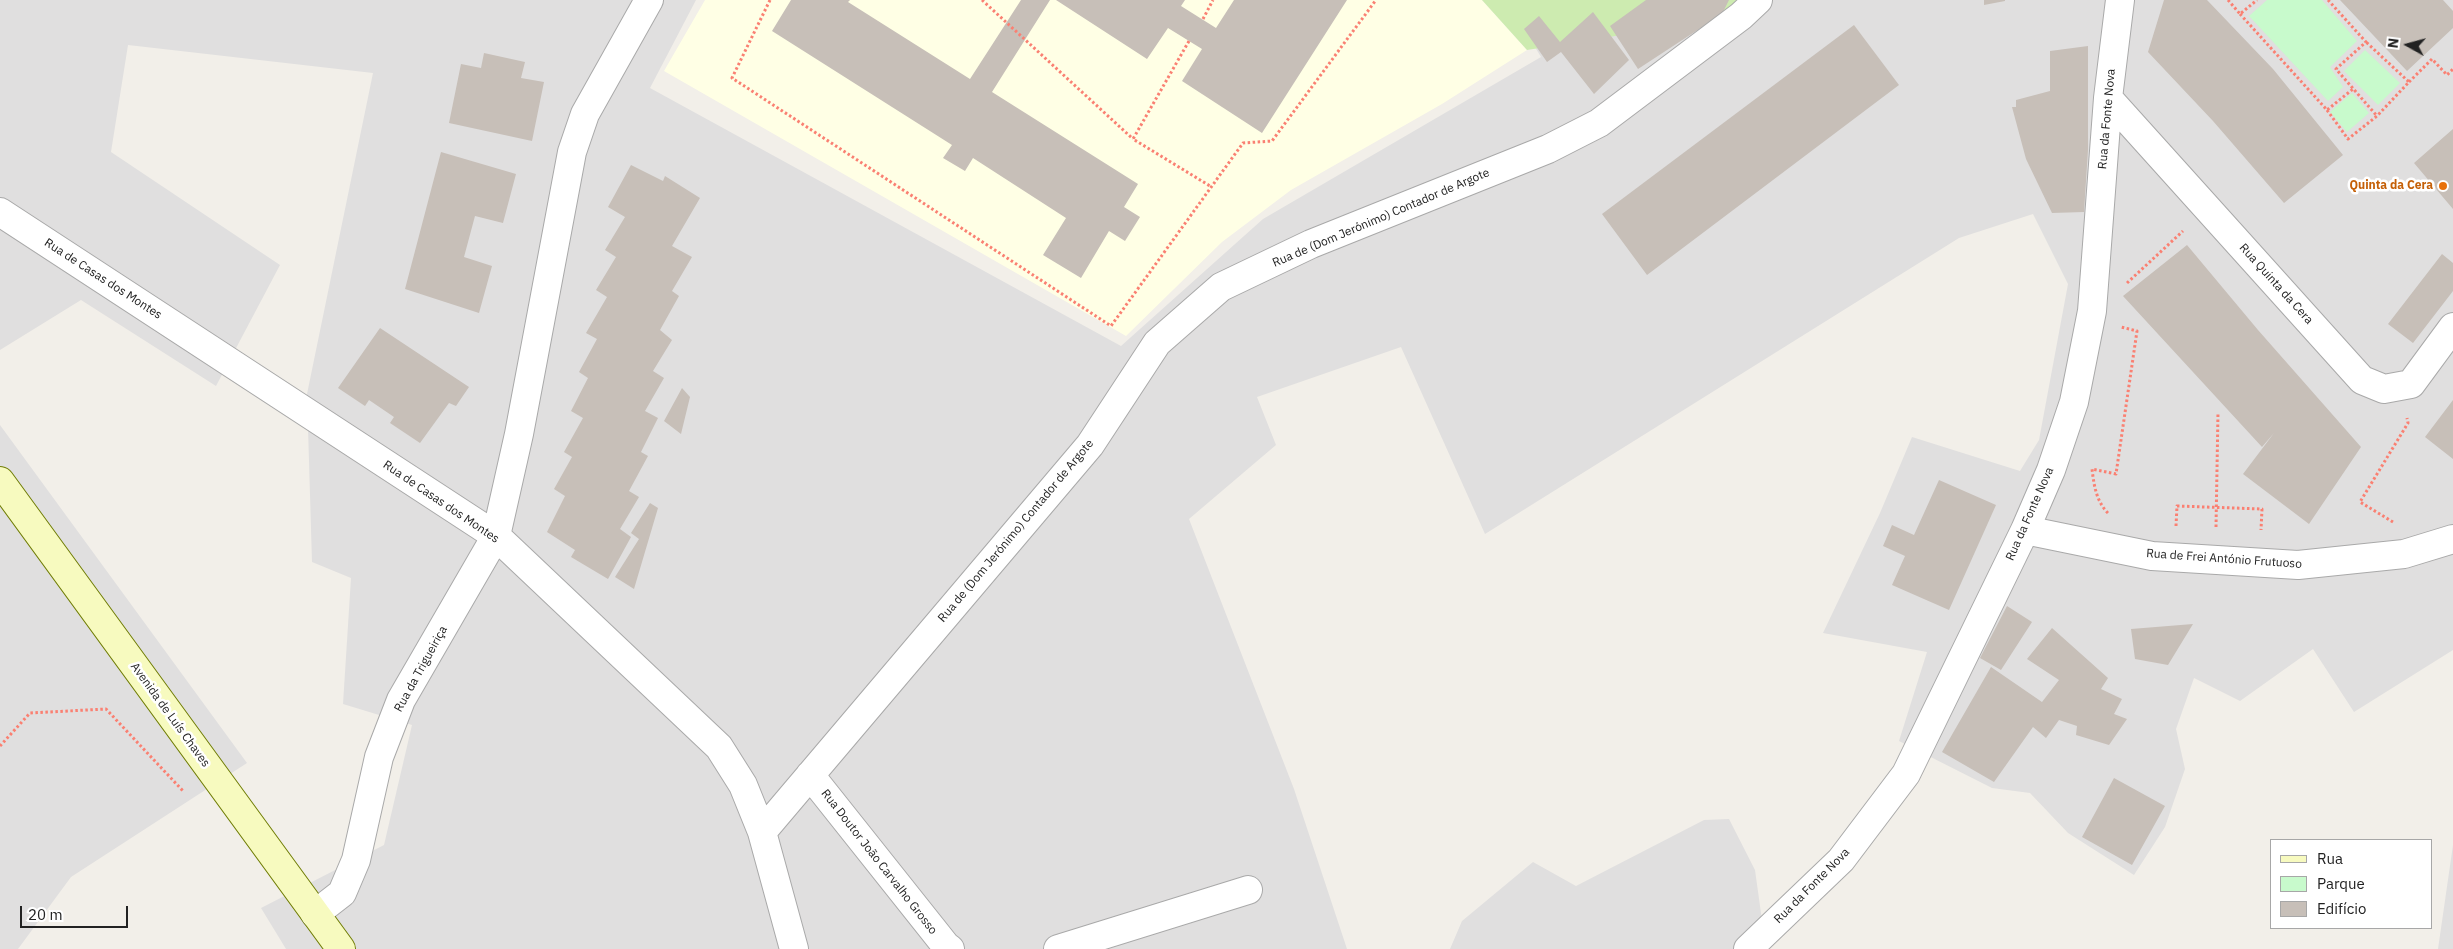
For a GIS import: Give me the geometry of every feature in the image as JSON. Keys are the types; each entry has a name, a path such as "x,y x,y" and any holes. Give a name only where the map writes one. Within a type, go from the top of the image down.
{"main road":[{"name":"Avenida de Luís Chaves","path":"0,481 341,949"}],"street":[{"name":"Rua de (Dom Jerónimo) Contador de Argote","path":"762,832 1090,444 1157,343 1221,287 1311,244 1548,149 1599,123 1741,16 1758,0"},
{"name":"Rua da Fonte Nova","path":"1748,949 1841,860 1906,774 2025,530 2051,470 2074,402 2090,320 2108,98 2120,0"},
{"name":"Rua da Trigueiriça","path":"315,914 342,893 356,860 379,757 401,700 496,536 518,434 572,152 585,114 644,3"},
{"name":"Rua Quinta da Cera","path":"2108,98 2362,380 2384,389 2401,386"},
{"name":"Rua de Casas dos Montes","path":"0,212 496,536 719,747 743,785 762,832 794,949"},
{"path":"2401,386 2411,384 2453,327"},
{"name":"Rua de Frei António Frutuoso","path":"2025,530 2152,556 2298,565 2404,554 2453,539"},
{"name":"Rua Doutor João Carvalho Grosso","path":"810,774 940,939 950,949"},
{"path":"1058,949 1248,890"}],"path":[{"path":"770,0 732,78 1111,326 1243,142 1272,141 1376,0"},
{"path":"982,0 1133,139 1210,186"},
{"path":"1202,19 1213,0"},
{"path":"2228,0 2327,110 2348,139 2377,116 2432,59 2447,75 2453,69"},
{"path":"2240,14 2257,0"},
{"path":"2328,0 2366,42 2409,82"},
{"path":"1133,139 1189,41"},
{"path":"2366,42 2336,69 2377,116"},
{"path":"2327,110 2352,89"},
{"path":"2124,285 2208,209"},
{"path":"2113,325 2137,331 2116,474 2092,469 2094,490 2102,508 2113,519"},
{"path":"2400,527 2360,502 2408,423 2401,386"},
{"path":"2215,560 2218,412"},
{"path":"2176,528 2177,506 2262,509 2261,536"},
{"path":"0,746 30,712 106,709 187,796"}],"shaded area":[{"path":"0,0 696,0 650,88 1121,346 1263,219 1541,57 1524,29 1605,0 2453,0 2453,650 2354,712 2313,649 2240,701 2194,678 2176,729 2185,769 2165,827 2134,875 2068,833 2030,793 1992,788 1899,741 1927,652 1823,633 1880,513 1912,437 2020,471 2039,440 2068,284 2033,214 1959,238 1485,534 1401,347 1257,397 1276,445 1189,519 1294,789 1347,949 286,949 261,908 384,845 412,725 343,704 351,578 312,562 307,394 373,73 128,45 111,152 280,265 216,386 81,300 0,350"},
{"path":"705,0 1482,0 1527,50 1442,104 1291,190 1222,242 1126,336 664,71"},
{"path":"0,425 247,763 71,877 18,949 0,949"},
{"path":"1729,819 1755,870 1766,949 1450,949 1462,921 1533,862 1576,886 1704,820"},
{"path":"2453,845 2453,949 2438,949"}],"green space":[{"path":"1482,0 1758,0 1741,16 1527,50"},
{"path":"2267,0 2322,0 2357,41 2330,67 2343,87 2328,101 2249,16"},
{"path":"2365,50 2400,83 2378,105 2344,71"},
{"path":"2352,93 2369,113 2347,132 2330,112"}],"building":[{"path":"791,0 850,0 848,2 970,79 1021,0 1050,0 992,92 1138,184 1124,207 1140,217 1125,241 1109,231 1081,278 1043,255 1066,218 973,158 965,171 943,158 952,145 772,31"},
{"path":"1056,0 1185,0 1181,6 1216,28 1234,0 1347,0 1262,133 1182,81 1202,49 1168,28 1147,59"},
{"path":"1646,0 1729,0 1722,14 1638,69 1610,26"},
{"path":"1984,0 2005,0 2005,1 1984,5"},
{"path":"2164,0 2207,0 2273,69 2343,155 2284,203 2213,121 2148,52"},
{"path":"2340,0 2443,0 2453,11 2453,28 2407,71"},
{"path":"1593,12 1629,60 1594,94 1561,52 1547,62 1524,29 1539,16 1560,42"},
{"path":"1854,25 1899,85 1647,275 1602,214"},
{"path":"2088,46 2088,150 2084,212 2052,213 2026,159 2012,107 2016,107 2016,100 2050,91 2050,51"},
{"path":"484,53 525,62 521,78 544,82 532,141 449,123 461,64 481,68"},
{"name":"Quinta da Cera","path":"2453,129 2453,209 2414,163"},
{"path":"441,152 516,174 503,223 475,216 464,257 492,266 479,313 405,289"},
{"path":"631,165 663,181 665,176 700,198 672,246 692,257 672,291 679,296 660,330 672,340 653,371 664,378 645,411 658,418 641,452 648,456 629,491 639,497 620,529 631,537 608,579 571,557 575,550 547,532 565,496 554,489 572,457 564,452 583,418 571,411 588,378 579,372 597,339 586,333 607,297 596,290 616,257 605,250 625,217 608,207"},
{"path":"2187,245 2258,330 2361,447 2309,524 2243,474 2274,433 2262,447 2123,296"},
{"path":"2442,254 2453,263 2453,291 2413,343 2388,324"},
{"path":"380,328 469,387 456,406 449,403 420,443 390,423 394,417 369,400 365,406 338,388"},
{"path":"682,388 690,397 681,434 664,421"},
{"path":"2453,400 2453,459 2425,437"},
{"path":"1939,480 1996,505 1949,610 1892,585 1905,556 1883,546 1892,525 1914,535"},
{"path":"650,503 658,508 634,589 615,577 639,539 631,533"},
{"path":"2007,606 2032,622 2001,670 1980,658"},
{"path":"2193,624 2168,665 2135,659 2131,629"},
{"path":"2052,628 2108,678 2101,689 2122,699 2114,714 2127,719 2109,745 2076,735 2077,726 2059,720 2046,738 2033,727 1994,782 1942,752 1991,667 2042,702 2059,680 2027,659"},
{"path":"2114,778 2165,806 2132,865 2082,837"}],"place":[{"name":"Quinta da Cera","path":"2443,186"}]}
